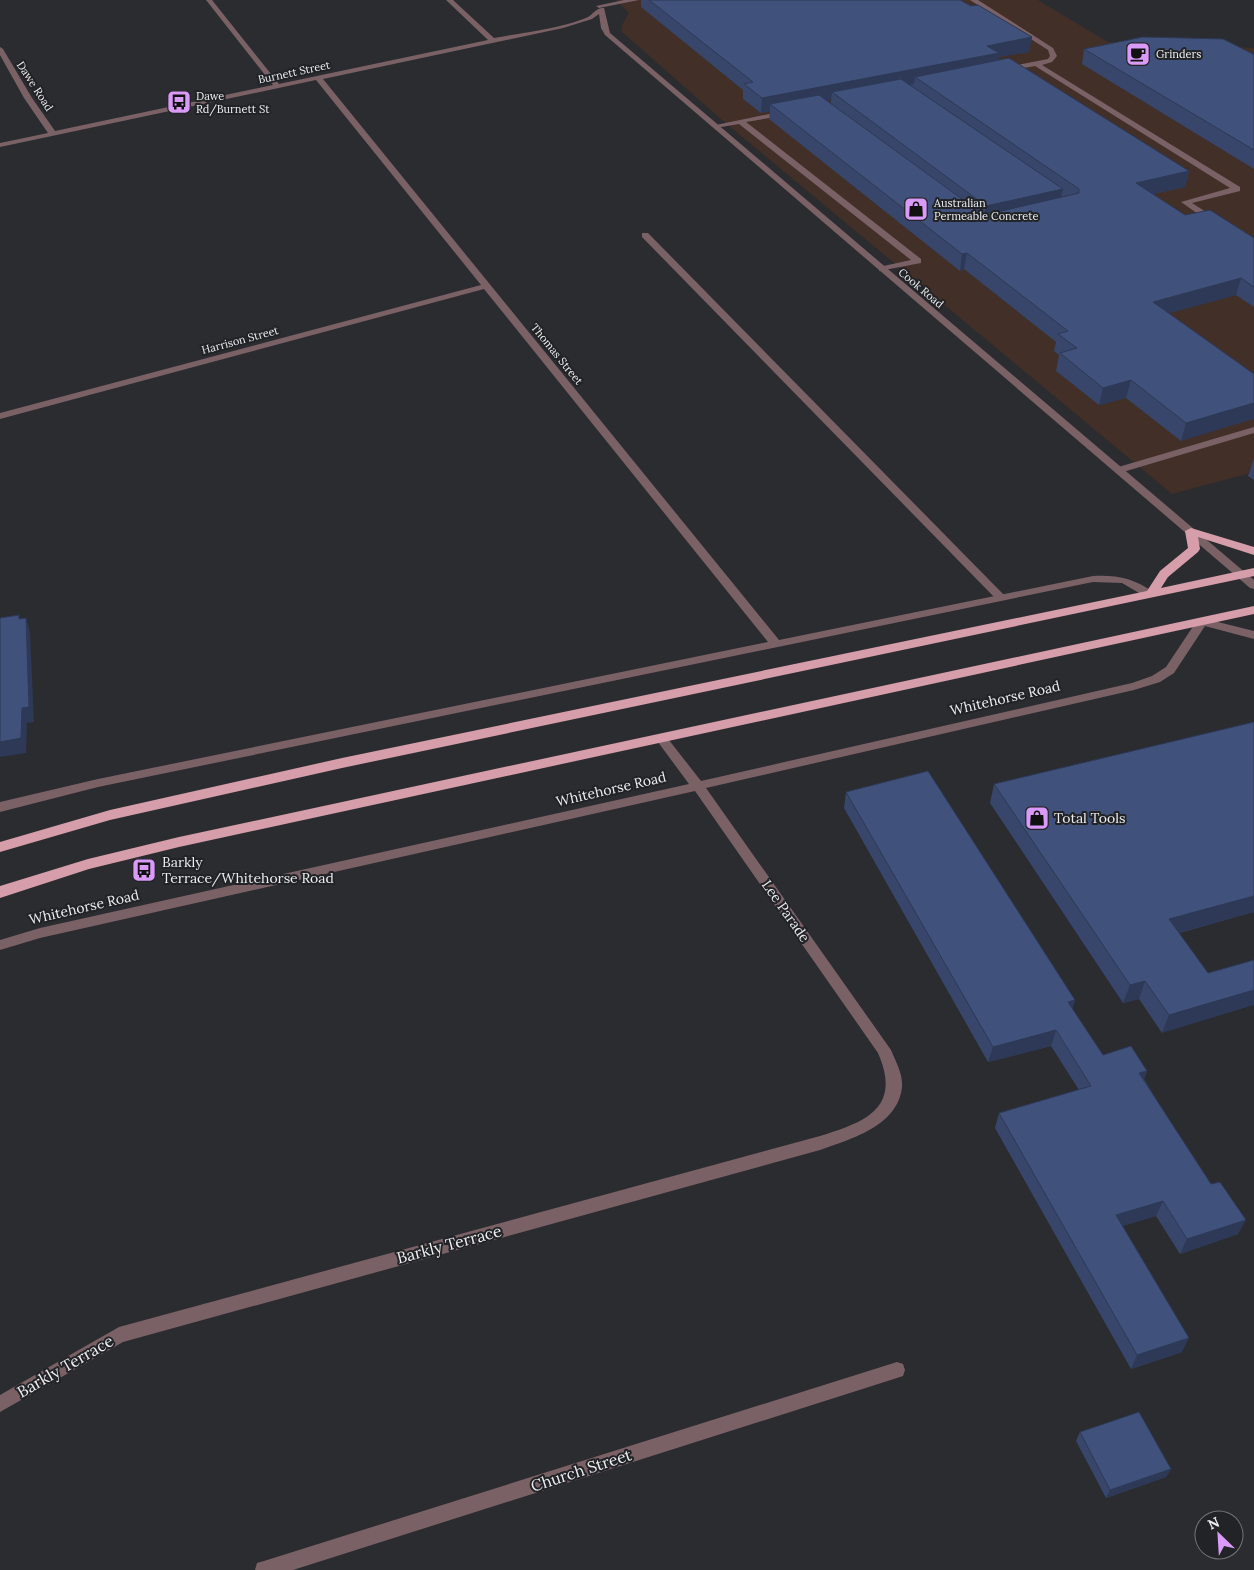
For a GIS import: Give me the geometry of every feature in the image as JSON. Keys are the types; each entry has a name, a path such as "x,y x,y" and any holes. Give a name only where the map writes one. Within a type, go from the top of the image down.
{"highway":[{"path":"1150,595 1164,574 1194,548 1191,532 1254,551"},
{"path":"0,847 110,815 278,777 1248,574"},
{"path":"0,892 88,864 179,842 1254,610"}],"street":[{"path":"209,0 278,87"},
{"path":"449,0 494,41"},
{"path":"593,0 600,8"},
{"name":"Burnett Street","path":"0,145 564,26 590,18 600,8 636,0"},
{"path":"973,0 1051,49 1054,56 1050,61 998,71"},
{"name":"Cook Road","path":"600,8 600,28 1191,532 1248,574 1254,586"},
{"name":"Burnett Street","path":"564,26 587,26"},
{"name":"Dawe Road","path":"0,50 24,91 53,134"},
{"path":"1036,64 1237,189 1185,202 1223,227"},
{"name":"Thomas Street","path":"318,78 776,644"},
{"path":"715,126 793,111"},
{"path":"740,121 918,261 882,269"},
{"path":"645,235 1001,598"},
{"name":"Harrison Street","path":"0,416 486,286"},
{"path":"1119,470 1254,430"},
{"path":"0,807 98,783 1093,579 1114,578 1133,582 1150,595"},
{"path":"1202,622 1254,635"},
{"name":"Whitehorse Road","path":"0,945 40,933 698,786 1156,679 1170,670 1202,622"},
{"name":"Lee Parade","path":"661,738 698,786 884,1050 895,1072 895,1091"},
{"name":"Barkly Terrace","path":"0,1404 119,1335 853,1133 880,1115 895,1091"},
{"name":"Church Street","path":"264,1570 897,1370"}],"shaded area":[{"path":"616,0 1038,0 1108,42 1254,48 1254,472 1172,494 722,120 621,31 622,25 629,13"}],"building":[{"path":"649,0 960,0 971,6 978,5 1032,37 987,46 999,53 762,98 744,84 753,82"},
{"path":"1143,37 1223,39 1254,54 1254,150 1084,49"},
{"path":"1009,58 1189,171 1136,183 1185,215 1210,210 1254,238 1254,287 1241,278 1153,302 1254,374 1254,403 1186,423 1131,380 1103,388 1060,353 1077,348 1058,334 1068,331 967,253 962,254 770,104 819,95 984,215 1079,193 1079,189 915,77"},
{"path":"901,79 1063,189 986,206 832,92"},
{"path":"19,615 19,619 26,618 29,707 22,708 21,738 0,742 0,618"},
{"path":"1254,722 1254,896 1169,919 1208,973 1254,960 1254,990 1169,1015 1145,981 1130,985 994,784"},
{"path":"928,771 1075,1000 1068,1002 1103,1055 1131,1046 1147,1071 1139,1073 1211,1184 1220,1182 1246,1220 1187,1239 1163,1201 1116,1215 1189,1338 1137,1355 999,1113 1091,1086 1056,1030 993,1047 846,792"},
{"path":"1139,1412 1171,1469 1110,1490 1080,1432"}],"place":[{"name":"Grinders","path":"1138,54"},
{"name":"Dawe Rd/Burnett St","path":"179,102"},
{"name":"Australian Permeable Concrete","path":"916,209"},
{"name":"Total Tools","path":"1037,818"},
{"name":"Barkly Terrace/Whitehorse Road","path":"144,870"}]}
